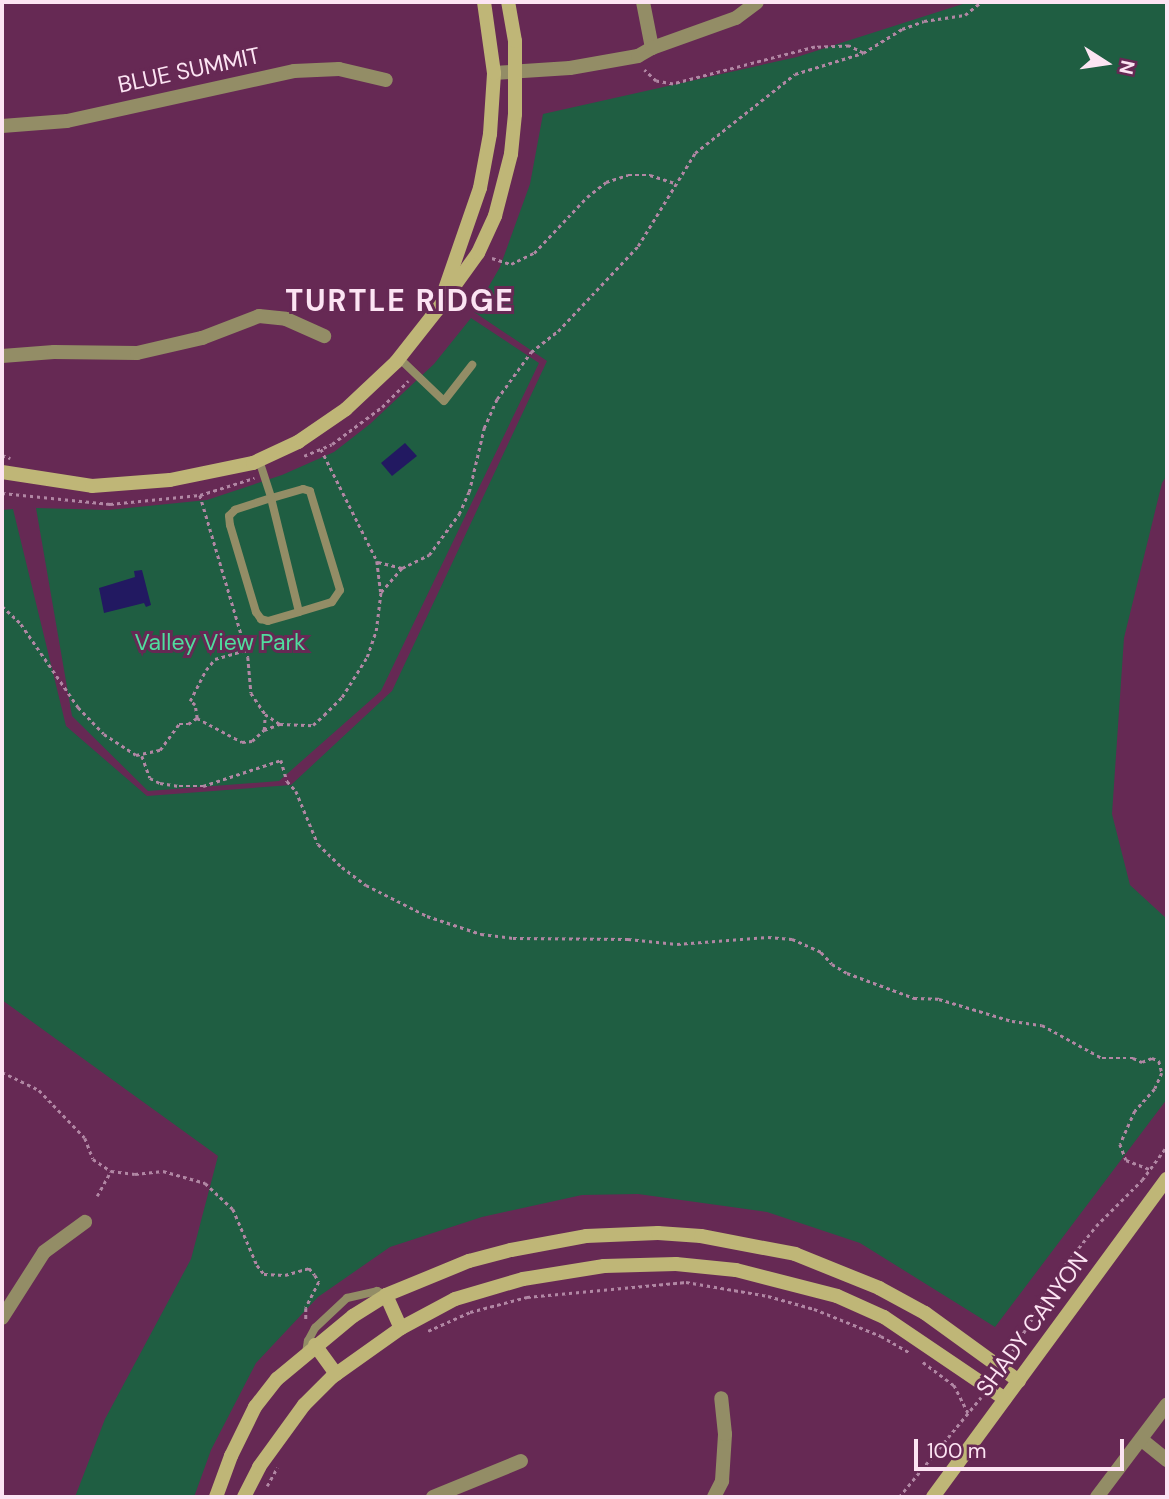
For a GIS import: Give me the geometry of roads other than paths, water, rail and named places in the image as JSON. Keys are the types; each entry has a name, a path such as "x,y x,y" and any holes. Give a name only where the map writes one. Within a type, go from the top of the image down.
{"street":[{"path":"437,310 480,188 490,134 495,73 484,2"},
{"path":"2,472 92,486 170,480 259,460 298,442 346,409 399,358 437,310 478,253 495,216 511,154 516,72 508,2"},
{"path":"643,2 652,48"},
{"path":"495,73 570,68 638,56 652,48 736,18 757,2"},
{"name":"BLUE SUMMIT","path":"2,126 67,121 294,71 339,69 386,80"},
{"path":"2,356 54,352 136,353 202,338 259,316 286,319 324,336"},
{"name":"SHADY CANYON","path":"933,1497 1167,1178"},
{"path":"2,1318 44,1252 85,1222"},
{"path":"216,1497 231,1456 256,1407 277,1379 311,1349 386,1295 469,1262 550,1241 622,1234 701,1236 795,1254 879,1288 925,1313 1019,1381"},
{"path":"244,1497 279,1436 336,1374 401,1328 455,1299 523,1279 604,1266 676,1264 736,1270 838,1296 884,1317 1005,1399"},
{"path":"386,1295 401,1328"},
{"path":"311,1349 336,1374"},
{"path":"714,1497 722,1481 725,1434 721,1398"},
{"path":"1097,1497 1167,1404"},
{"path":"1142,1440 1167,1460"},
{"path":"433,1497 522,1461"}],"lane":[{"path":"399,358 443,401 472,365"},
{"path":"259,460 299,612"},
{"path":"303,489 310,491 340,590 332,602 268,621 256,612 229,525 229,516 235,510 271,498 303,489"}],"district":[{"name":"TURTLE RIDGE","path":"400,301"}],"park label":[{"name":"Valley View Park","path":"220,642"}]}
